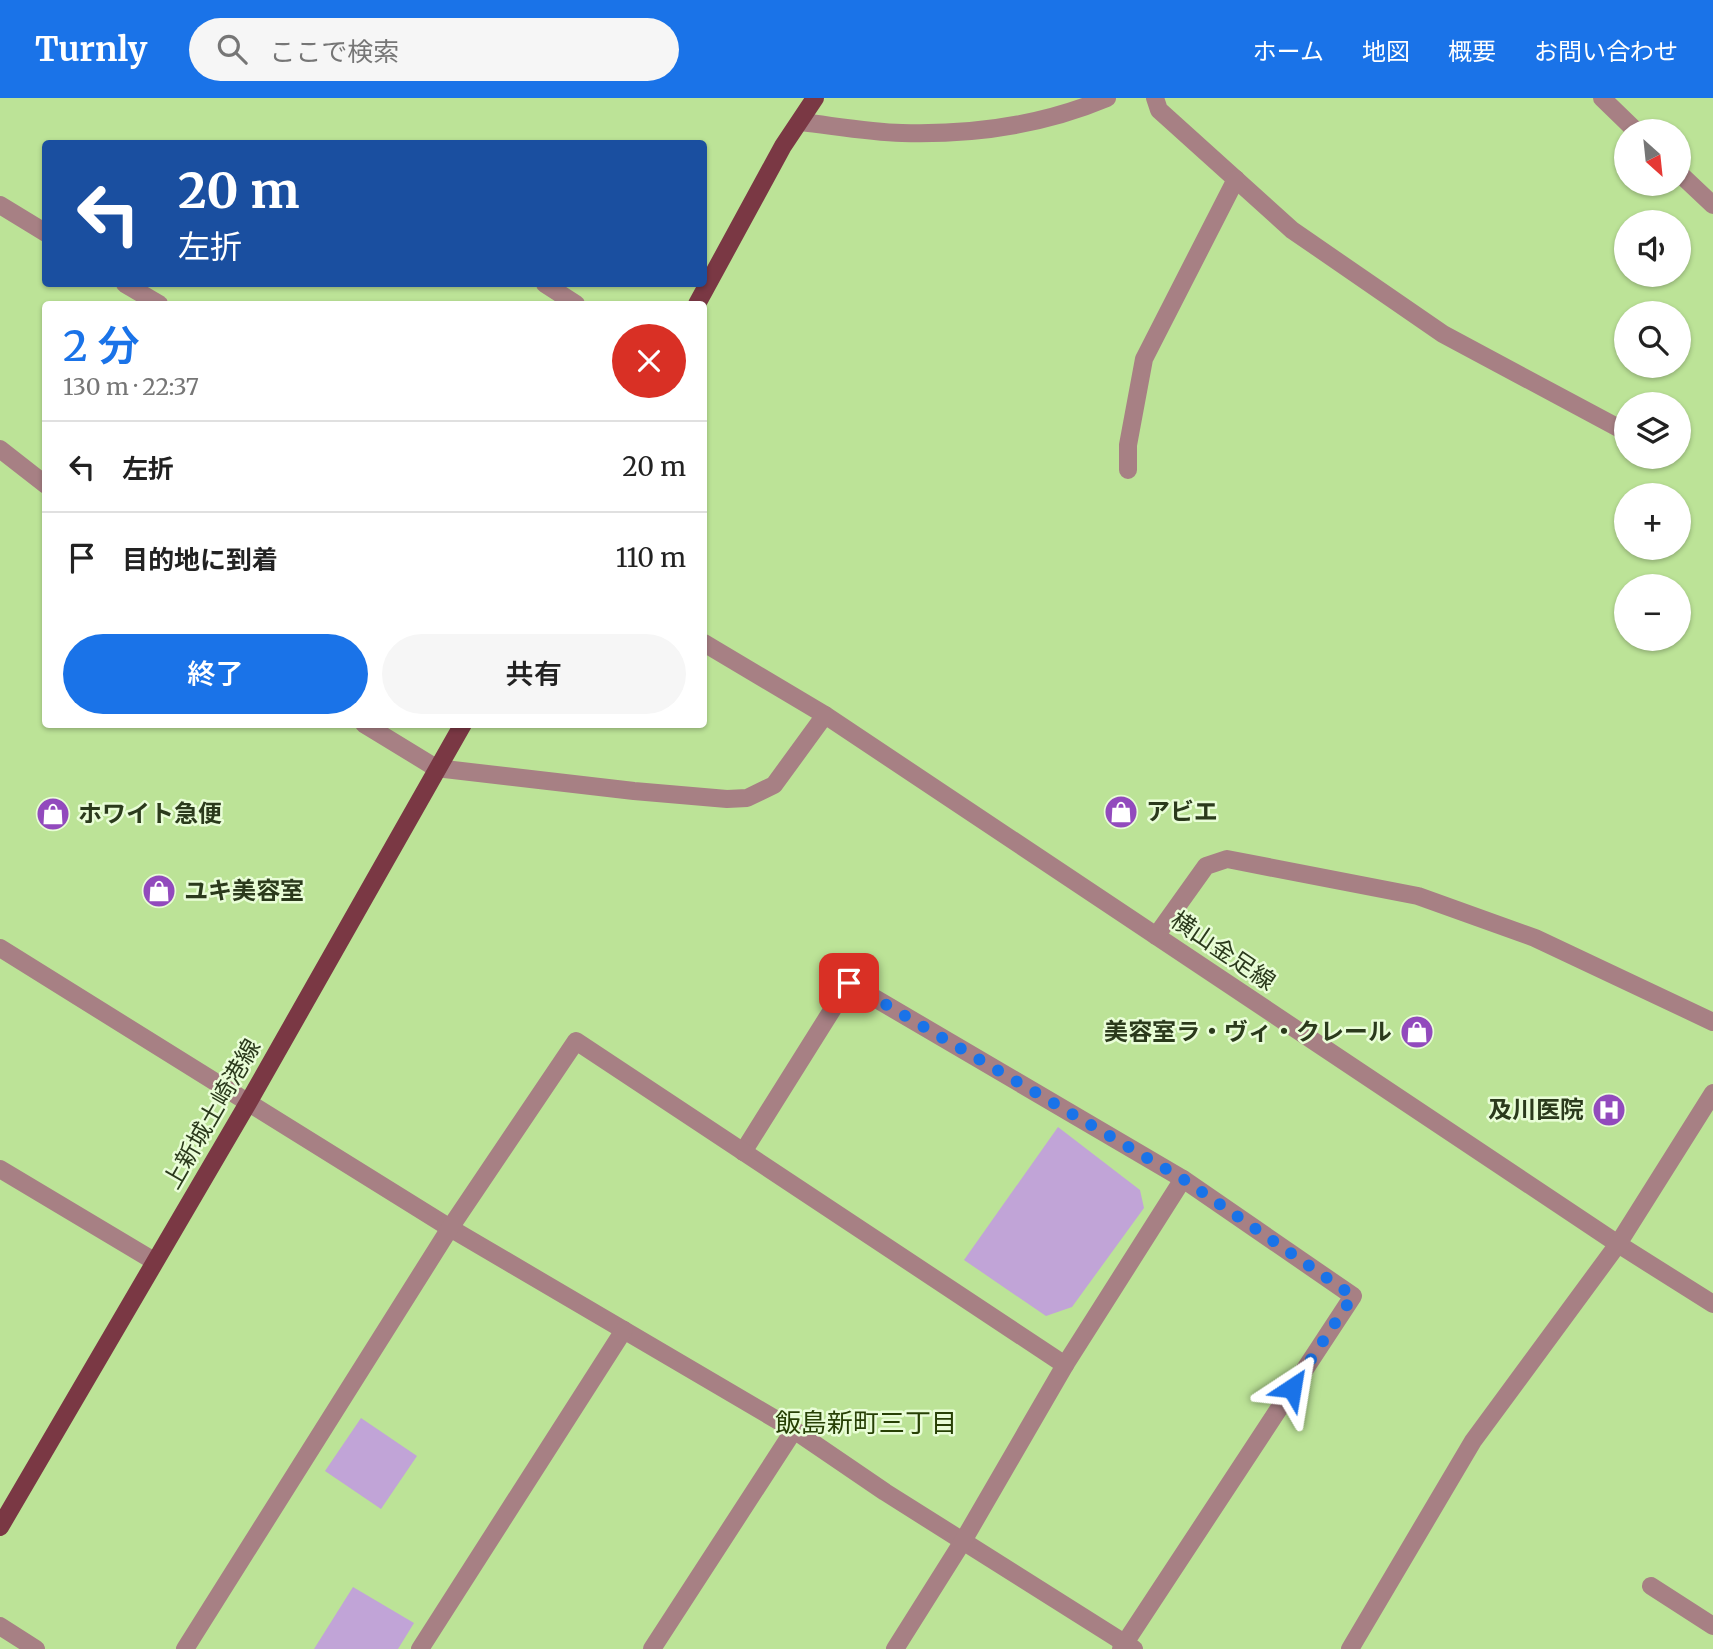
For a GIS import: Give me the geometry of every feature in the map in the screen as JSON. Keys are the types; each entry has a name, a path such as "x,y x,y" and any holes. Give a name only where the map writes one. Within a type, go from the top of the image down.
{"main road":[{"path":"707,286 783,146 815,98"},
{"name":"上新城土崎港線","path":"0,1527 248,1103 461,728"}],"street":[{"path":"801,122 902,133 988,130 1071,113 1107,98"},
{"path":"1155,98 1159,110 1292,230 1443,334 1614,426"},
{"path":"1602,98 1624,119"},
{"path":"1128,471 1128,446 1144,359 1236,179"},
{"path":"1691,184 1713,205"},
{"path":"0,205 42,231"},
{"path":"130,287 154,301"},
{"path":"550,287 571,301"},
{"path":"0,449 42,482"},
{"name":"横山金足線","path":"707,645 825,715 1618,1244 1713,1304"},
{"path":"371,728 436,768 727,799 747,798 774,785 825,715"},
{"path":"1156,936 1206,866 1227,859 1418,896 1535,938 1713,1022"},
{"path":"0,948 450,1228 794,1430 885,1492 1126,1647 1353,1296 1183,1179 849,983 743,1152"},
{"path":"186,1649 450,1228 576,1041 1065,1365"},
{"path":"1350,1649 1473,1441 1618,1244 1713,1093"},
{"path":"0,1169 154,1262"},
{"path":"895,1649 963,1541 1065,1365 1183,1179"},
{"path":"421,1649 624,1330"},
{"path":"652,1649 794,1430"},
{"path":"1651,1586 1713,1626"},
{"path":"0,1626 36,1649"}],"shaded area":[{"path":"1058,1127 1140,1190 1144,1208 1072,1307 1046,1316 964,1260"},
{"path":"361,1418 417,1456 381,1509 325,1471"},
{"path":"353,1587 414,1623 398,1649 314,1649"}],"place":[{"name":"アビエ","path":"1121,812"},
{"name":"ホワイト急便","path":"53,814"},
{"name":"ユキ美容室","path":"159,891"},
{"name":"美容室ラ・ヴィ・クレール","path":"1417,1032"},
{"name":"及川医院","path":"1609,1110"}],"district":[{"name":"飯島新町三丁目","path":"866,1423"}],"route":[{"path":"849,983 1183,1179 1353,1296 1292,1388"}]}
